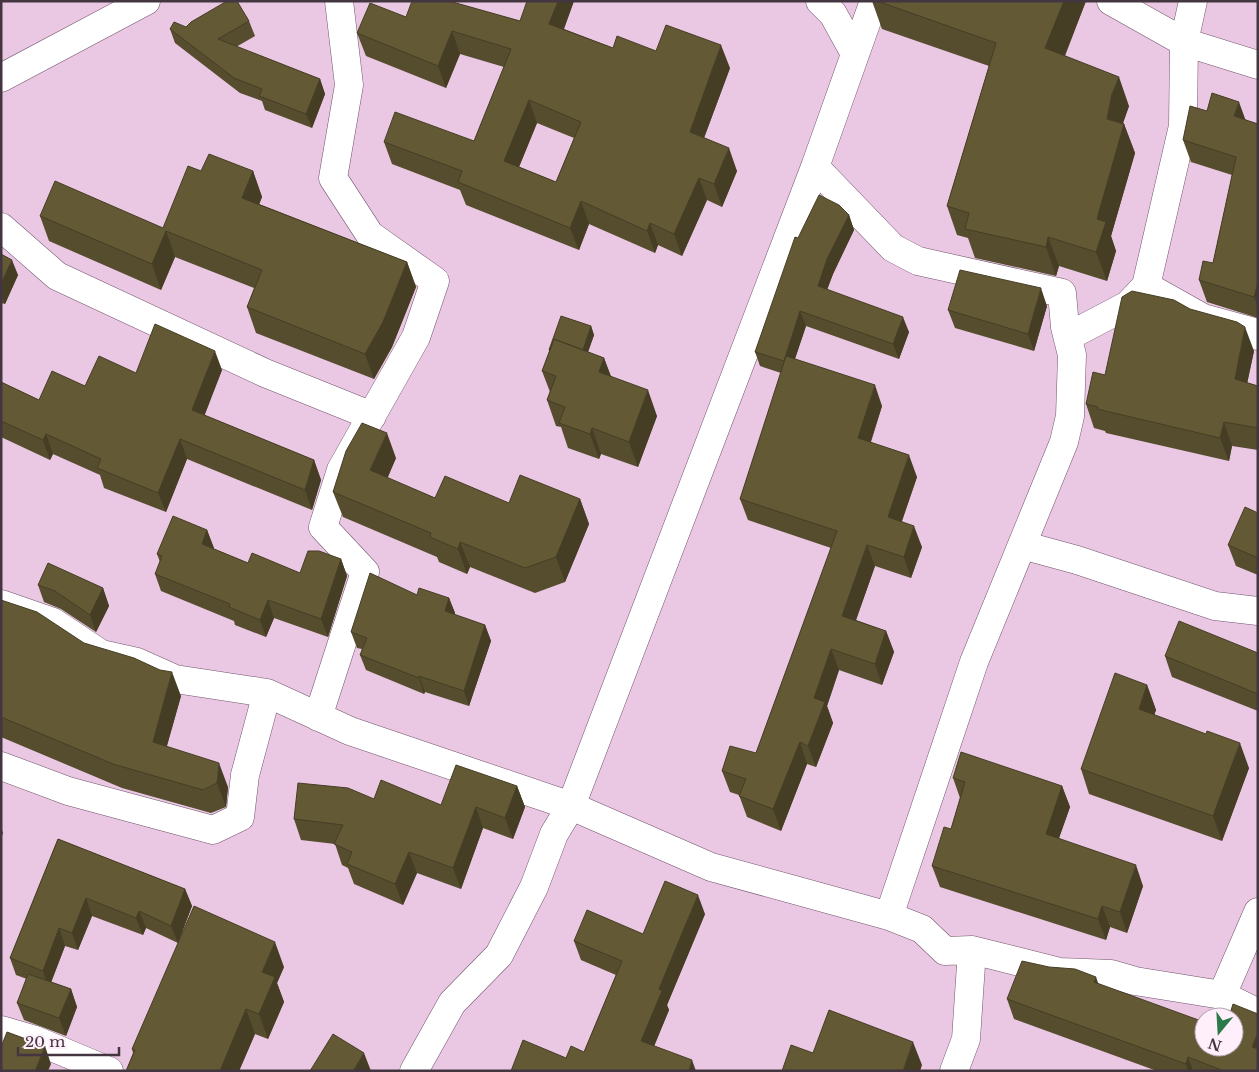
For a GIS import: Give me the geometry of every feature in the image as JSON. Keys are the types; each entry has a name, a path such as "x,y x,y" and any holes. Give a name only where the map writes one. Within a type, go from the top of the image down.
{"street":[{"path":"1,77 146,1"},
{"path":"318,717 365,572 323,527 341,470 416,337 435,281 370,235 333,178 349,85 339,1"},
{"path":"820,1 833,14 854,52"},
{"path":"414,1071 452,1003 499,955 534,887 554,834 571,806 816,167 854,52 874,1"},
{"path":"1111,1 1184,42 1258,65"},
{"path":"1069,336 1128,305 1146,286 1183,126 1184,42 1193,1"},
{"path":"816,167 892,248 918,261 1062,293 1065,327 1069,336 1072,356 1070,416 1064,442 974,662 889,916"},
{"path":"1,227 57,276 265,373 372,416"},
{"path":"1146,286 1203,318 1254,332 1258,336"},
{"path":"1022,545 1077,560 1216,606 1258,611"},
{"path":"1,604 53,622 101,654 137,662 175,679 267,693 350,731 571,806 711,867 889,916 922,929 946,951 972,950 1060,972 1110,974 1135,981 1222,995 1258,1013"},
{"path":"1,766 68,791 213,830 240,818 245,775 267,693"},
{"path":"1222,995 1258,912"},
{"path":"954,1071 966,1039 972,950"},
{"path":"1,1030 36,1040 109,1071"}],"building":[{"path":"227,1 237,1 249,21 218,39 320,79 306,114 259,96 262,89 234,78 170,29 174,22 186,27 191,22"},
{"path":"412,1 449,1 520,21 527,1 558,1 549,24 613,48 617,36 656,51 666,25 721,45 690,132 729,148 714,184 699,178 674,234 650,223 647,231 581,201 570,228 458,182 462,171 384,142 395,112 474,141 511,49 452,31 438,66 357,33 370,3 406,17","holes":["529,100 581,122 556,182 504,161"]},
{"path":"877,1 1064,1 1045,48 1119,77 1112,94 1107,119 1124,124 1097,219 1106,222 1096,252 1048,237 1046,247 965,229 969,213 947,206 996,43"},
{"path":"1212,93 1239,102 1234,116 1258,124 1258,283 1254,297 1199,280 1203,261 1213,263 1236,157 1183,140 1190,106 1207,111"},
{"path":"209,154 253,171 242,198 407,262 383,322 365,354 247,307 262,270 166,231 152,264 40,216 55,181 163,228 188,166 201,171"},
{"path":"819,195 839,205 849,215 827,259 818,286 903,317 893,344 800,311 784,361 755,352 795,237 798,238"},
{"path":"1,254 12,260 1,284"},
{"path":"960,270 1041,288 1028,334 948,310"},
{"path":"1132,291 1174,300 1190,309 1237,322 1245,327 1235,379 1258,386 1258,428 1224,422 1220,438 1097,409 1098,407 1086,404 1093,372 1105,375 1122,297"},
{"path":"561,316 591,326 583,350 554,339 549,350"},
{"path":"155,324 215,351 192,410 314,460 305,490 180,439 158,493 97,468 101,459 46,434 43,440 1,421 1,382 39,400 52,371 85,386 99,356 136,373"},
{"path":"554,339 604,358 599,372 648,390 629,442 592,428 590,434 559,423 565,407 547,400 556,376 542,371"},
{"path":"786,356 875,385 858,438 909,455 888,517 914,526 904,557 867,545 842,616 886,631 875,664 831,649 814,698 825,702 808,746 800,742 773,809 739,796 746,779 722,771 730,746 756,753 837,531 740,499"},
{"path":"362,423 387,433 370,470 435,498 445,476 509,503 520,475 580,499 556,557 525,568 460,542 458,549 430,537 431,533 333,492 346,451"},
{"path":"1245,507 1258,513 1258,558 1228,545"},
{"path":"173,516 207,530 202,544 248,563 252,553 300,573 308,551 319,551 341,559 321,619 268,600 260,620 229,607 230,604 155,574 162,556 157,554"},
{"path":"48,563 103,588 90,615 55,591 38,585"},
{"path":"370,573 417,595 419,588 449,598 445,611 485,625 464,691 419,676 419,678 360,655 367,638 351,632"},
{"path":"1,600 37,612 84,643 134,658 160,670 172,672 153,742 219,763 217,783 203,790 113,764 1,717"},
{"path":"1179,621 1258,653 1258,694 1165,656"},
{"path":"1115,673 1147,685 1139,709 1206,734 1207,731 1240,743 1213,816 1081,769"},
{"path":"961,752 1062,786 1046,834 1136,865 1120,912 1102,906 1098,919 932,866 944,827 951,829 965,782 953,778"},
{"path":"456,765 517,786 505,818 476,807 453,868 409,852 395,884 347,864 352,852 334,844 343,825 294,819 298,783 348,788 374,799 381,780 441,805"},
{"path":"58,839 185,889 171,926 139,911 136,918 86,898 72,933 59,928 43,971 10,958"},
{"path":"665,881 698,895 659,989 662,991 641,1041 692,1060 689,1071 511,1071 523,1040 566,1058 571,1046 584,1052 622,961 574,941 587,910 643,934"},
{"path":"194,906 275,942 262,972 275,977 259,1014 246,1009 220,1071 126,1071 135,1050 132,1049"},
{"path":"1022,961 1049,967 1075,969 1096,977 1094,982 1194,1018 1194,1057 1244,1057 1244,1008 1258,1014 1258,1032 1252,1047 1258,1049 1258,1071 1224,1071 1188,1057 1186,1064 1007,999"},
{"path":"28,974 71,989 59,1018 17,1003"},
{"path":"829,1010 913,1042 903,1071 782,1071 791,1045 813,1053"},
{"path":"7,1032 45,1046 35,1071 1,1071 1,1047"},
{"path":"333,1034 364,1053 353,1071 310,1071"}]}
